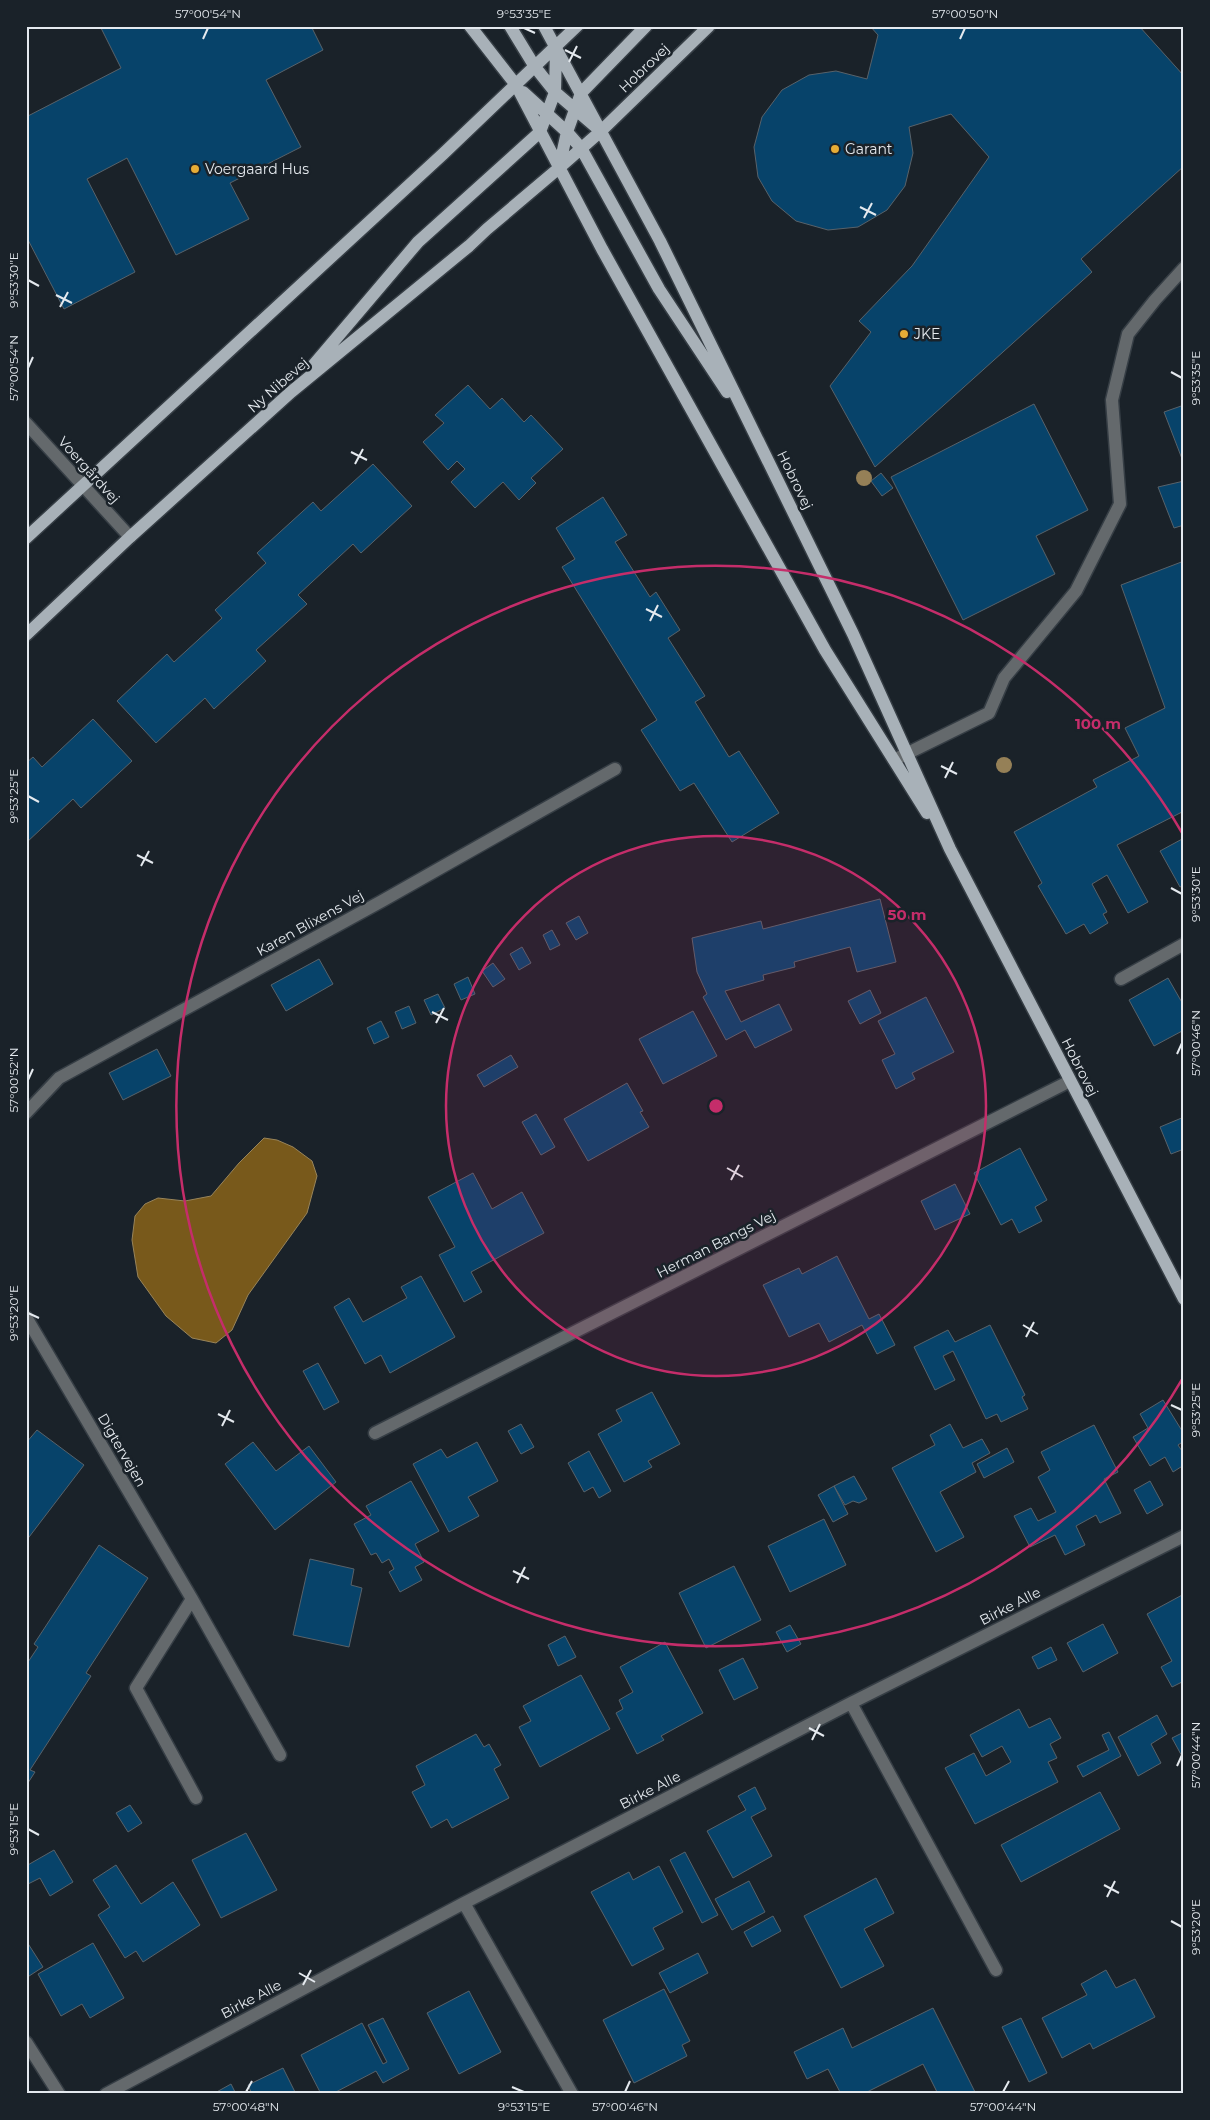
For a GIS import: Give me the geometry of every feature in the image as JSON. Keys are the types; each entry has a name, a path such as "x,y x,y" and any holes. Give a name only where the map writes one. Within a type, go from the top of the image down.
{"main road":[{"name":"Hobrovej","path":"470,26 516,85 602,249 825,650 950,849"},
{"path":"510,26 535,67 555,92 573,110 600,131"},
{"name":"Hobrovej","path":"544,26 660,241 848,625 950,849 1184,1299"},
{"path":"26,538 516,85 577,26"},
{"path":"559,168 573,110 581,94 646,26"},
{"name":"Hobrovej","path":"559,168 709,26"},
{"path":"291,392 418,242 540,132 548,115 555,92 556,47"},
{"path":"516,85 567,132 581,148 659,289 758,438"},
{"name":"Ny Nibevej","path":"26,635 130,537 291,392 470,246 487,229 559,168"}],"street":[{"path":"894,760 989,713 1004,678 1076,591 1120,504 1112,400 1128,334 1184,268"},
{"name":"Voergårdvej","path":"26,423 130,537"},
{"name":"Karen Blixens Vej","path":"26,1112 60,1078 356,915 615,769"},
{"path":"1121,979 1184,944"},
{"name":"Herman Bangs Vej","path":"374,1434 1070,1081"},
{"name":"Digtervejen","path":"26,1317 192,1599 280,1754"},
{"name":"Birke Alle","path":"106,2094 464,1903 851,1703 1184,1536"},
{"path":"192,1599 136,1688 196,1798"},
{"path":"851,1703 996,1970"},
{"path":"464,1903 572,2094"},
{"path":"26,2042 58,2094"}],"shaded area":[{"path":"264,1138 277,1140 293,1147 312,1161 317,1176 307,1213 248,1295 232,1330 216,1343 192,1338 166,1316 138,1277 132,1240 135,1216 145,1204 158,1198 185,1201 211,1196 239,1163"}],"building":[{"name":"Voergaard Hus","path":"100,26 311,26 323,50 266,80 301,147 230,183 249,219 176,255 127,158 87,179 135,272 64,309 26,236 26,117 121,68"},
{"path":"870,26 1139,26 1184,76 1184,166 1081,259 1092,272 875,467 830,386 871,332 859,321 912,266 989,157 951,114 909,127 913,153 905,186 887,210 858,227 828,230 796,221 772,201 758,177 754,147 762,117 782,90 809,75 836,71 867,79 878,35"},
{"path":"468,385 490,409 502,398 524,422 531,415 563,449 531,478 536,483 519,500 503,482 475,508 451,482 465,469 457,461 448,470 423,442 444,423 435,415"},
{"path":"1034,404 1088,510 1036,536 1055,574 963,620 891,477"},
{"path":"1184,405 1184,464 1164,412"},
{"path":"373,464 412,506 361,553 353,544 298,595 307,604 256,650 266,661 214,709 205,698 156,743 117,701 167,654 174,662 222,618 215,610 266,563 257,553 313,502 321,511"},
{"path":"881,473 893,488 882,496 871,481"},
{"path":"1184,481 1184,525 1174,528 1158,487"},
{"path":"603,497 627,535 615,542 650,597 656,592 680,630 668,638 705,696 695,702 729,757 739,751 779,813 732,842 694,783 680,791 641,730 657,720 562,567 575,559 556,528"},
{"path":"1184,561 1184,811 1117,845 1148,902 1128,913 1107,875 1092,884 1107,912 1103,914 1108,923 1090,934 1084,924 1066,934 1038,886 1042,883 1014,832 1097,787 1093,780 1139,756 1125,728 1165,708 1121,585"},
{"path":"93,719 132,761 81,808 73,799 26,843 26,763 33,757 42,767"},
{"path":"1184,838 1184,885 1180,887 1160,851"},
{"path":"880,899 896,962 857,972 850,947 794,962 795,967 763,975 764,980 725,991 741,1022 779,1004 792,1030 755,1048 745,1030 726,1040 703,997 707,994 697,972 692,938 761,921 763,929"},
{"path":"579,916 588,933 576,940 566,923"},
{"path":"552,930 560,945 550,950 543,935"},
{"path":"522,947 531,963 519,970 510,954"},
{"path":"319,959 333,984 286,1011 271,985"},
{"path":"493,963 505,979 493,987 482,971"},
{"path":"468,977 475,994 461,1000 454,984"},
{"path":"1168,978 1184,1006 1184,1030 1154,1046 1129,1000"},
{"path":"870,990 881,1013 860,1024 848,1001"},
{"path":"438,994 445,1008 431,1015 424,1000"},
{"path":"926,997 954,1052 912,1073 915,1079 896,1089 882,1060 895,1054 878,1021"},
{"path":"409,1006 416,1023 402,1029 395,1012"},
{"path":"693,1011 717,1056 663,1084 639,1039"},
{"path":"381,1021 389,1037 374,1044 367,1028"},
{"path":"157,1049 171,1076 123,1100 109,1073"},
{"path":"511,1055 518,1067 484,1087 477,1075"},
{"path":"627,1083 643,1111 640,1112 649,1127 588,1161 564,1119"},
{"path":"536,1114 555,1147 541,1155 522,1122"},
{"path":"1184,1117 1184,1149 1171,1154 1160,1127"},
{"path":"1020,1148 1047,1200 1035,1207 1042,1221 1019,1233 1012,1219 1001,1225 974,1173"},
{"path":"473,1173 492,1209 522,1192 544,1233 471,1272 482,1292 464,1302 439,1255 455,1247 428,1197"},
{"path":"955,1184 970,1214 935,1230 921,1201"},
{"path":"837,1256 869,1319 879,1314 895,1345 877,1354 862,1325 829,1342 819,1323 789,1337 763,1285 799,1268 802,1274"},
{"path":"421,1276 455,1337 390,1373 381,1355 365,1364 334,1307 349,1298 363,1322 407,1298 401,1287"},
{"path":"990,1325 1025,1395 1022,1397 1028,1409 1001,1422 997,1414 986,1419 953,1351 943,1356 955,1380 935,1390 914,1347 948,1330 955,1342"},
{"path":"318,1363 339,1402 324,1410 303,1371"},
{"path":"652,1392 680,1444 648,1461 652,1467 624,1482 598,1434 622,1421 616,1410"},
{"path":"1163,1400 1184,1434 1184,1441 1178,1445 1184,1454 1184,1465 1173,1472 1165,1457 1150,1466 1133,1437 1148,1428 1140,1414"},
{"path":"521,1424 534,1447 521,1454 508,1431"},
{"path":"950,1424 963,1448 982,1439 990,1453 972,1463 976,1472 940,1492 964,1537 936,1552 892,1468 935,1445 930,1435"},
{"path":"1094,1425 1118,1472 1104,1479 1121,1513 1100,1523 1096,1515 1076,1526 1085,1545 1065,1555 1055,1535 1030,1547 1014,1516 1031,1508 1038,1521 1056,1512 1038,1477 1050,1470 1041,1452"},
{"path":"37,1430 84,1465 26,1541 26,1443"},
{"path":"253,1442 276,1471 309,1446 336,1482 275,1530 225,1464"},
{"path":"477,1442 498,1481 468,1497 479,1516 449,1532 413,1464 441,1449 447,1458"},
{"path":"1007,1448 1014,1462 984,1478 977,1464"},
{"path":"589,1451 611,1491 599,1498 593,1487 584,1492 568,1463"},
{"path":"854,1476 867,1499 859,1503 853,1501 845,1505 834,1486"},
{"path":"411,1481 439,1531 415,1544 424,1562 415,1567 422,1580 400,1592 389,1572 394,1569 389,1559 382,1563 376,1553 371,1555 354,1524 371,1515 366,1506"},
{"path":"1150,1481 1163,1505 1147,1514 1134,1490"},
{"path":"834,1486 848,1514 833,1522 818,1495"},
{"path":"824,1519 846,1565 790,1592 768,1546"},
{"path":"99,1545 148,1578 86,1673 91,1676 30,1770 35,1772 26,1786 26,1665 38,1647 34,1644"},
{"path":"310,1559 354,1569 351,1585 362,1588 349,1647 293,1635"},
{"path":"734,1566 761,1620 706,1648 679,1593"},
{"path":"1184,1594 1184,1681 1172,1687 1161,1667 1172,1661 1147,1614"},
{"path":"1103,1624 1118,1653 1083,1672 1067,1643"},
{"path":"790,1625 801,1644 787,1652 776,1632"},
{"path":"565,1636 576,1657 558,1666 548,1645"},
{"path":"665,1642 703,1713 661,1736 664,1740 637,1754 616,1713 623,1709 619,1700 633,1692 620,1667"},
{"path":"1051,1647 1057,1660 1038,1669 1032,1657"},
{"path":"743,1658 758,1688 734,1700 719,1670"},
{"path":"581,1675 610,1729 540,1767 519,1727 531,1721 523,1706"},
{"path":"1019,1709 1029,1728 1050,1718 1061,1738 1050,1744 1057,1758 1048,1762 1058,1782 975,1824 945,1768 974,1753 986,1776 1011,1762 1002,1746 982,1757 970,1735"},
{"path":"1157,1715 1167,1734 1151,1744 1161,1763 1138,1776 1118,1737"},
{"path":"1109,1732 1121,1756 1083,1777 1077,1766 1109,1750 1102,1735"},
{"path":"1184,1732 1184,1760 1172,1738"},
{"path":"476,1734 484,1747 489,1744 501,1765 494,1769 509,1798 452,1828 447,1819 431,1828 412,1792 425,1785 416,1766"},
{"path":"755,1787 766,1809 751,1817 772,1856 733,1878 707,1831 746,1810 738,1796"},
{"path":"1100,1792 1120,1829 1021,1882 1001,1845"},
{"path":"130,1805 142,1823 128,1832 116,1813"},
{"path":"246,1833 277,1890 221,1918 192,1860"},
{"path":"54,1850 73,1882 50,1896 40,1878 26,1885 26,1866"},
{"path":"685,1852 718,1915 702,1923 670,1860"},
{"path":"116,1865 141,1904 173,1882 200,1925 143,1962 136,1951 125,1958 98,1915 110,1907 93,1880"},
{"path":"659,1866 683,1912 653,1928 664,1949 632,1966 591,1892 629,1872 633,1880"},
{"path":"876,1878 894,1913 864,1929 884,1966 841,1988 804,1916"},
{"path":"749,1881 765,1912 732,1930 715,1899"},
{"path":"773,1916 781,1931 752,1947 744,1932"},
{"path":"26,1943 43,1967 26,1978"},
{"path":"93,1943 124,1998 90,2018 82,2004 61,2016 38,1974"},
{"path":"698,1953 708,1973 670,1993 659,1973"},
{"path":"1106,1970 1116,1988 1135,1979 1155,2017 1093,2049 1090,2043 1062,2058 1042,2018 1087,1995 1081,1984"},
{"path":"664,1989 690,2041 682,2045 687,2056 634,2083 603,2020"},
{"path":"469,1991 501,2052 459,2074 427,2013"},
{"path":"933,2008 976,2094 938,2094 923,2064 863,2094 841,2094 828,2069 807,2079 794,2052 843,2028 852,2048"},
{"path":"383,2018 409,2069 383,2083 376,2071 332,2094 321,2094 301,2055 362,2023 383,2064 387,2062 368,2025"},
{"path":"1021,2018 1047,2073 1029,2082 1002,2027"},
{"path":"283,2068 296,2094 252,2094 248,2085"},
{"path":"231,2084 236,2094 213,2094"}],"place":[{"name":"Garant","path":"835,149"},
{"name":"Voergaard Hus","path":"195,169"},
{"name":"JKE","path":"904,334"}]}
